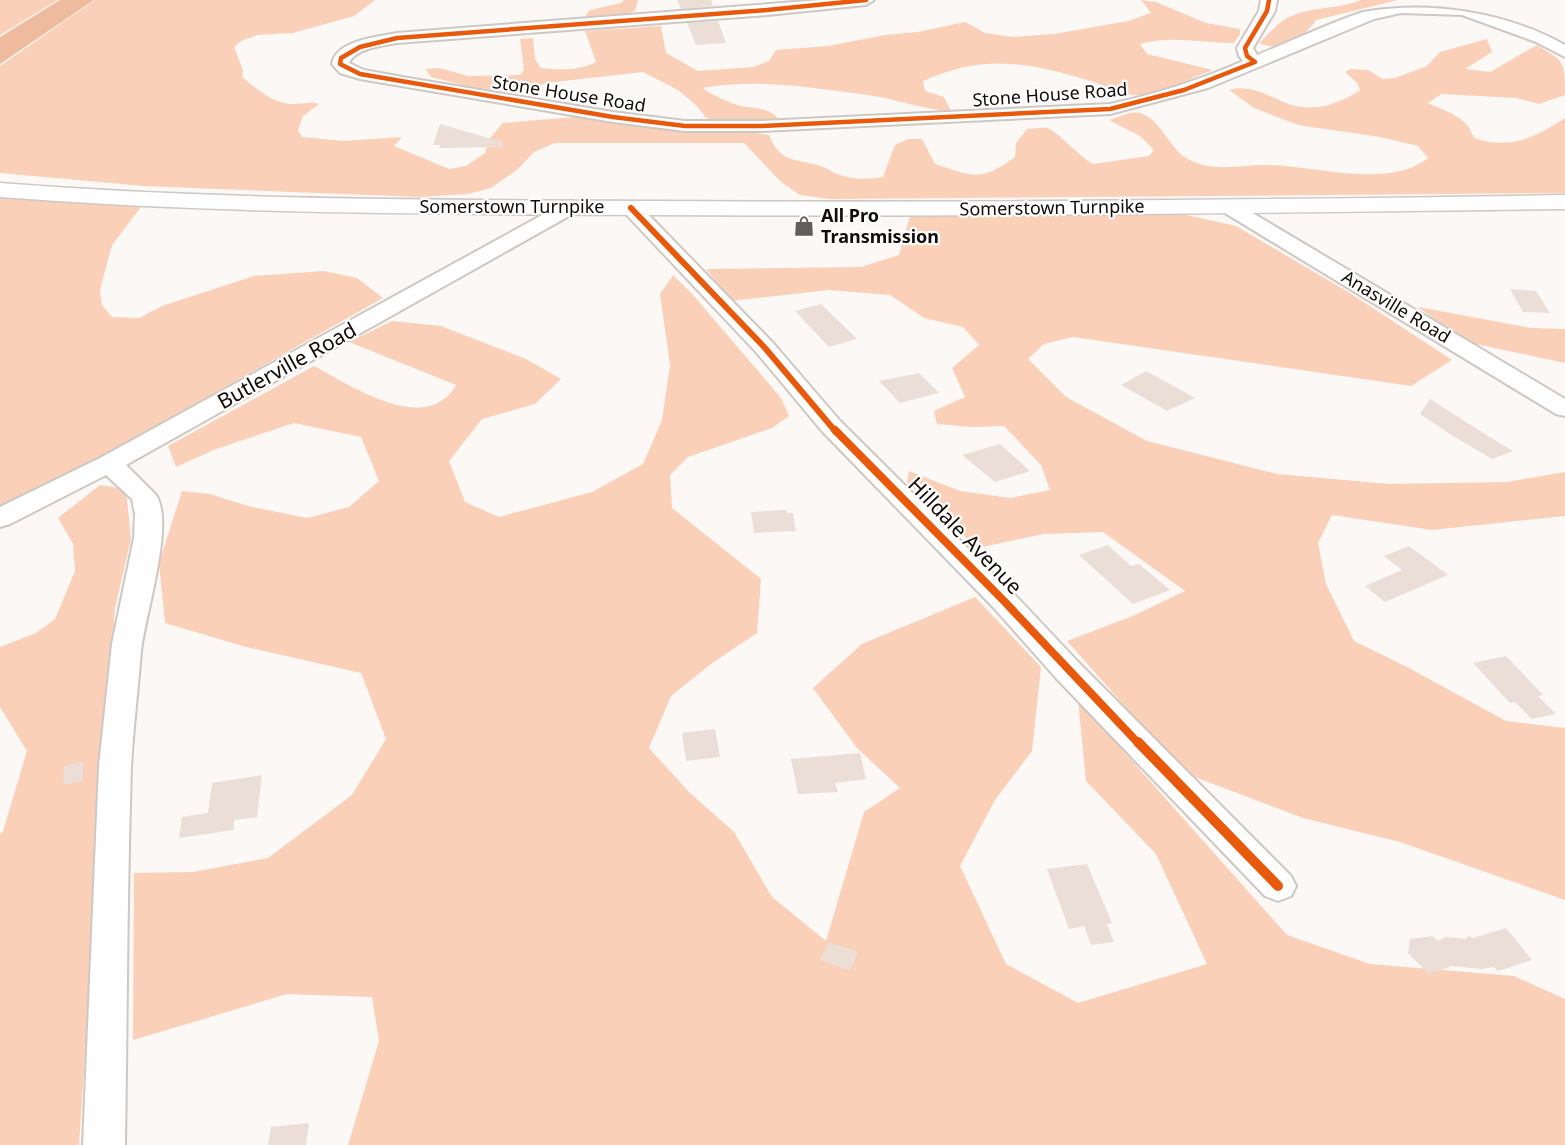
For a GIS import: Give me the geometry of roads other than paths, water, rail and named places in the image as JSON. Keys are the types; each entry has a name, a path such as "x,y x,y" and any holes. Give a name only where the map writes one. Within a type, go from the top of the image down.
{"main road":[{"name":"Somerstown Turnpike","path":"0,190 210,203 632,208 922,209 1565,202"}],"street":[{"name":"Stone House Road","path":"866,0 756,11 397,38 363,45 348,52 341,58 340,64 360,74 612,117 685,126 762,126 1110,108 1152,100 1229,74 1369,15 1401,8 1437,4 1494,19 1542,39 1565,52"},
{"path":"1255,62 1247,56 1245,48 1267,11 1269,0"},
{"name":"Anasville Road","path":"1227,206 1565,409"},
{"name":"Butlerville Road","path":"0,518 109,464 572,207"},
{"name":"Hilldale Avenue","path":"632,208 765,348 831,426 1004,601 1068,671 1278,886"},
{"path":"104,1145 116,766 127,644 148,538 149,514 147,501 141,493 109,464"}],"place":[{"name":"All Pro Transmission","path":"804,226"}]}
